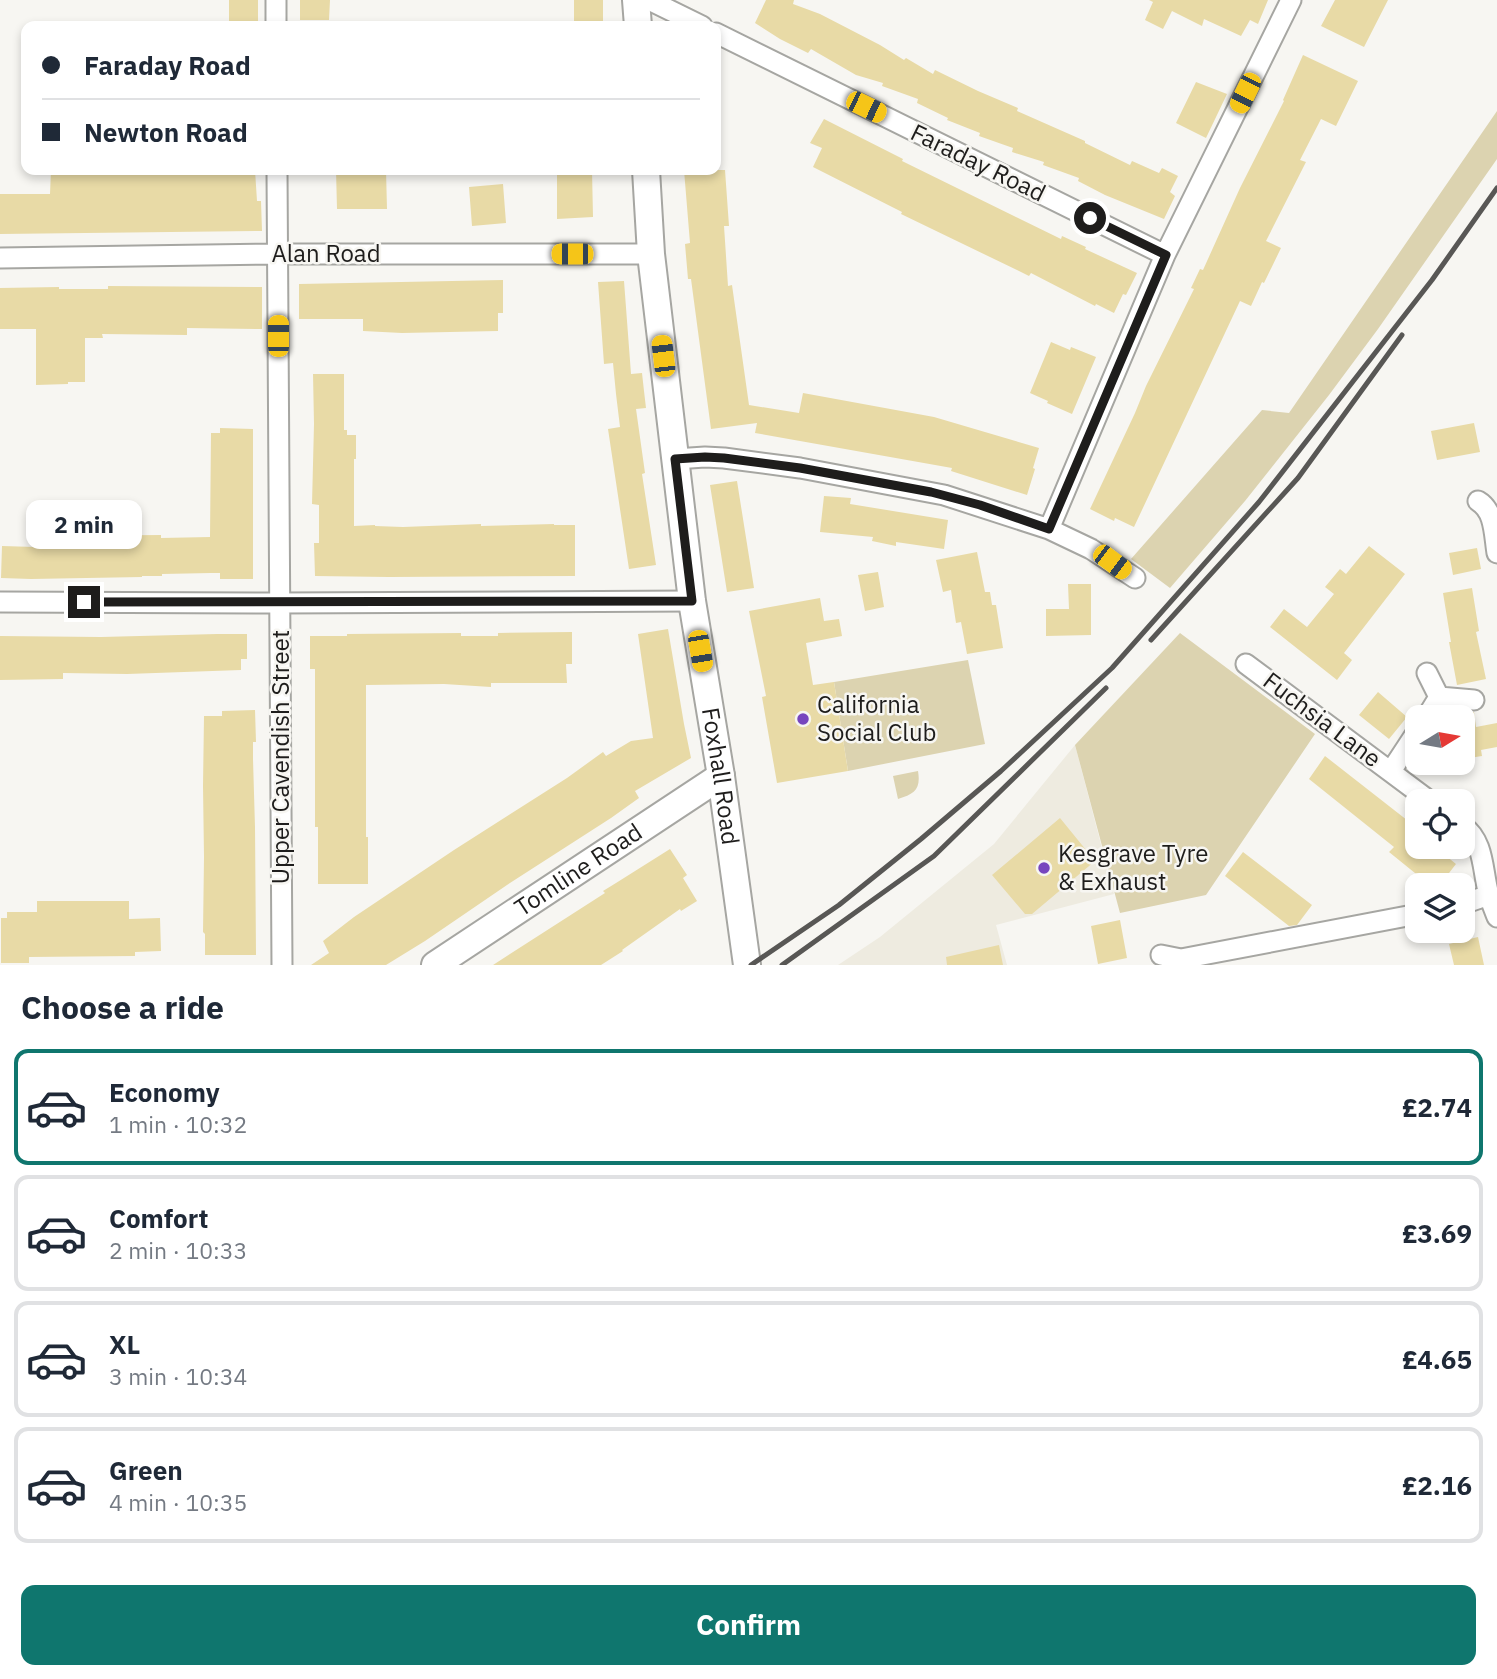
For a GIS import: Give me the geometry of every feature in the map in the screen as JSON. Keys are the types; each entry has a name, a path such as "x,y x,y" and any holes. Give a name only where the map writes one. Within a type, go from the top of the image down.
{"main road":[{"path":"636,0 638,21"},
{"name":"Foxhall Road","path":"646,175 651,254 692,601 721,776 747,965"},
{"name":"Tomline Road","path":"435,965 721,776"}],"street":[{"path":"276,0 276,21"},
{"path":"649,0 692,21"},
{"path":"1049,529 1166,255 1290,0"},
{"name":"Faraday Road","path":"721,35 1166,255"},
{"name":"Upper Cavendish Street","path":"277,175 282,965"},
{"name":"Alan Road","path":"0,258 277,254 651,254"},
{"path":"675,459 724,458 800,468 944,495 1049,529 1091,549 1135,578"},
{"path":"1478,501 1490,514 1497,553"},
{"path":"0,602 692,601"},
{"name":"Fuchsia Lane","path":"1247,664 1414,789"},
{"path":"1427,673 1439,698"},
{"path":"1439,698 1475,701"},
{"path":"1434,705 1439,698"},
{"path":"1391,771 1405,750"},
{"path":"1475,838 1497,917"},
{"path":"1475,900 1489,895"},
{"path":"1161,955 1181,959 1405,916"}],"shaded area":[{"path":"1497,111 1497,159 1378,329 1245,501 1170,588 1131,559 1262,410 1289,413"},
{"path":"1180,633 1315,734 1206,895 1120,913 1075,745"},
{"path":"968,660 985,744 848,771 834,682"},
{"path":"1075,745 1114,894 996,925 1007,965 838,965 880,937 994,844"},
{"path":"918,771 919,782 916,790 898,799 893,776"}],"building":[{"path":"229,0 258,0 258,21 229,21"},
{"path":"300,0 330,0 329,20 300,20"},
{"path":"574,0 603,0 603,21 574,21"},
{"path":"766,0 794,0 793,4 820,14 904,60 906,58 933,74 935,70 1018,108 1017,111 1085,141 1130,165 1132,161 1159,173 1162,168 1178,176 1170,192 1175,196 1164,219 1105,195 1078,181 1079,178 1043,165 1044,162 1012,152 1013,148 979,136 980,133 947,120 948,118 917,103 918,99 882,86 883,83 856,75 811,49 808,53 780,39 755,23"},
{"path":"1149,0 1268,0 1258,24 1250,20 1241,36 1204,19 1202,26 1172,11 1163,29 1145,20 1153,2"},
{"path":"1335,0 1388,0 1364,47 1321,26"},
{"path":"1303,55 1358,81 1336,126 1321,119 1300,160 1306,162 1266,241 1281,248 1251,306 1240,301 1134,527 1115,518 1114,521 1090,509 1194,289 1191,288 1200,269 1203,270 1284,101"},
{"path":"1196,82 1227,94 1206,138 1176,123"},
{"path":"824,119 903,159 902,161 1137,273 1126,295 1123,294 1114,313 1096,304 1095,306 1031,273 1029,276 901,214 902,212 813,167 822,148 810,143"},
{"path":"721,170 725,170 729,226 724,226 728,286 732,285 749,405 799,413 803,393 934,417 1039,448 1027,495 951,471 952,468 755,433 757,423 711,429 691,279 688,279 685,244 690,243 684,175 721,175"},
{"path":"51,175 255,175 257,201 261,201 262,231 0,234 0,194 50,194"},
{"path":"336,175 386,175 387,209 337,209"},
{"path":"557,175 592,175 593,217 557,219"},
{"path":"503,184 506,223 472,226 469,187"},
{"path":"503,280 503,313 498,313 498,331 363,331 363,319 299,319 299,284"},
{"path":"624,281 631,374 642,373 646,408 636,409 645,473 642,474 656,565 629,569 608,429 620,427 613,363 604,364 598,282"},
{"path":"108,286 262,287 262,329 187,328 187,335 102,334 103,338 85,338 85,382 36,385 36,329 0,329 0,288 108,289"},
{"path":"1051,342 1096,357 1072,414 1030,393"},
{"path":"313,374 344,374 344,430 347,430 347,435 356,435 354,526 575,525 575,576 315,576 314,543 319,543 319,505 312,504"},
{"path":"1474,423 1480,452 1437,460 1431,431"},
{"path":"220,428 253,429 253,579 220,579 220,573 142,577 1,578 2,546 35,547 40,545 40,536 210,537 211,433 220,433"},
{"path":"737,481 754,588 727,592 710,485"},
{"path":"824,496 851,498 850,504 948,520 944,549 896,542 896,546 872,541 873,537 820,532"},
{"path":"1369,546 1405,574 1344,653 1352,660 1337,680 1270,627 1284,609 1307,627 1334,594 1325,587 1340,569 1346,574"},
{"path":"1477,548 1481,569 1453,575 1449,553"},
{"path":"977,552 985,592 990,592 992,605 996,605 1003,648 967,654 961,622 956,623 951,590 943,592 936,560"},
{"path":"878,572 884,607 865,611 858,575"},
{"path":"1068,584 1091,584 1091,635 1046,636 1046,609 1069,609"},
{"path":"1472,588 1479,631 1476,632 1486,679 1457,685 1443,593"},
{"name":"California Social Club","path":"820,598 824,621 839,619 842,636 806,643 813,685 834,682 848,771 777,783 762,697 766,696 749,611"},
{"path":"668,629 691,758 635,791 639,798 611,818 386,965 311,965 329,953 323,941 454,850 603,752 606,756 631,741 653,738 638,634"},
{"path":"572,632 572,664 566,664 567,683 491,683 491,687 444,684 366,685 368,884 318,884 318,827 315,827 315,669 310,669 310,636 461,633 461,636 498,636 498,633"},
{"path":"247,634 247,659 241,659 241,670 63,673 63,679 0,680 0,636"},
{"path":"1378,692 1405,715 1405,719 1389,739 1359,715"},
{"path":"255,710 256,742 253,742 253,759 256,955 205,955 204,716 222,716 222,711"},
{"path":"1475,720 1476,727 1497,723 1497,747 1481,750 1482,756 1475,757"},
{"path":"1325,756 1405,819 1405,859 1450,859 1456,864 1449,873 1415,873 1389,852 1394,847 1309,779"},
{"name":"Kesgrave Tyre & Exhaust","path":"1060,818 1095,861 1032,914 1025,914 992,875"},
{"path":"670,849 687,875 683,878 697,901 681,911 680,909 623,951 601,965 493,965 605,893 603,891"},
{"path":"1243,852 1312,905 1297,925 1289,926 1225,876"},
{"path":"37,901 129,901 129,919 160,918 161,951 135,952 135,956 29,957 29,963 1,963 1,918 7,918 7,912 37,912"},
{"path":"1120,920 1127,958 1098,964 1091,926"},
{"path":"1478,937 1484,965 1454,965 1449,944 1475,943 1475,938"},
{"path":"999,945 1003,965 947,965 946,957"}],"railway":[{"path":"751,965 839,905 921,839 1001,771 1112,668 1259,502 1432,280 1497,188"},
{"path":"1151,640 1298,478 1402,335"},
{"path":"782,965 934,856 1106,688"}],"place":[{"name":"California Social Club","path":"803,719"},
{"name":"Kesgrave Tyre & Exhaust","path":"1044,868"}],"route":[{"path":"84,602 692,601 675,459 724,458 800,468 944,495 1049,529 1166,255 1090,218"}]}
